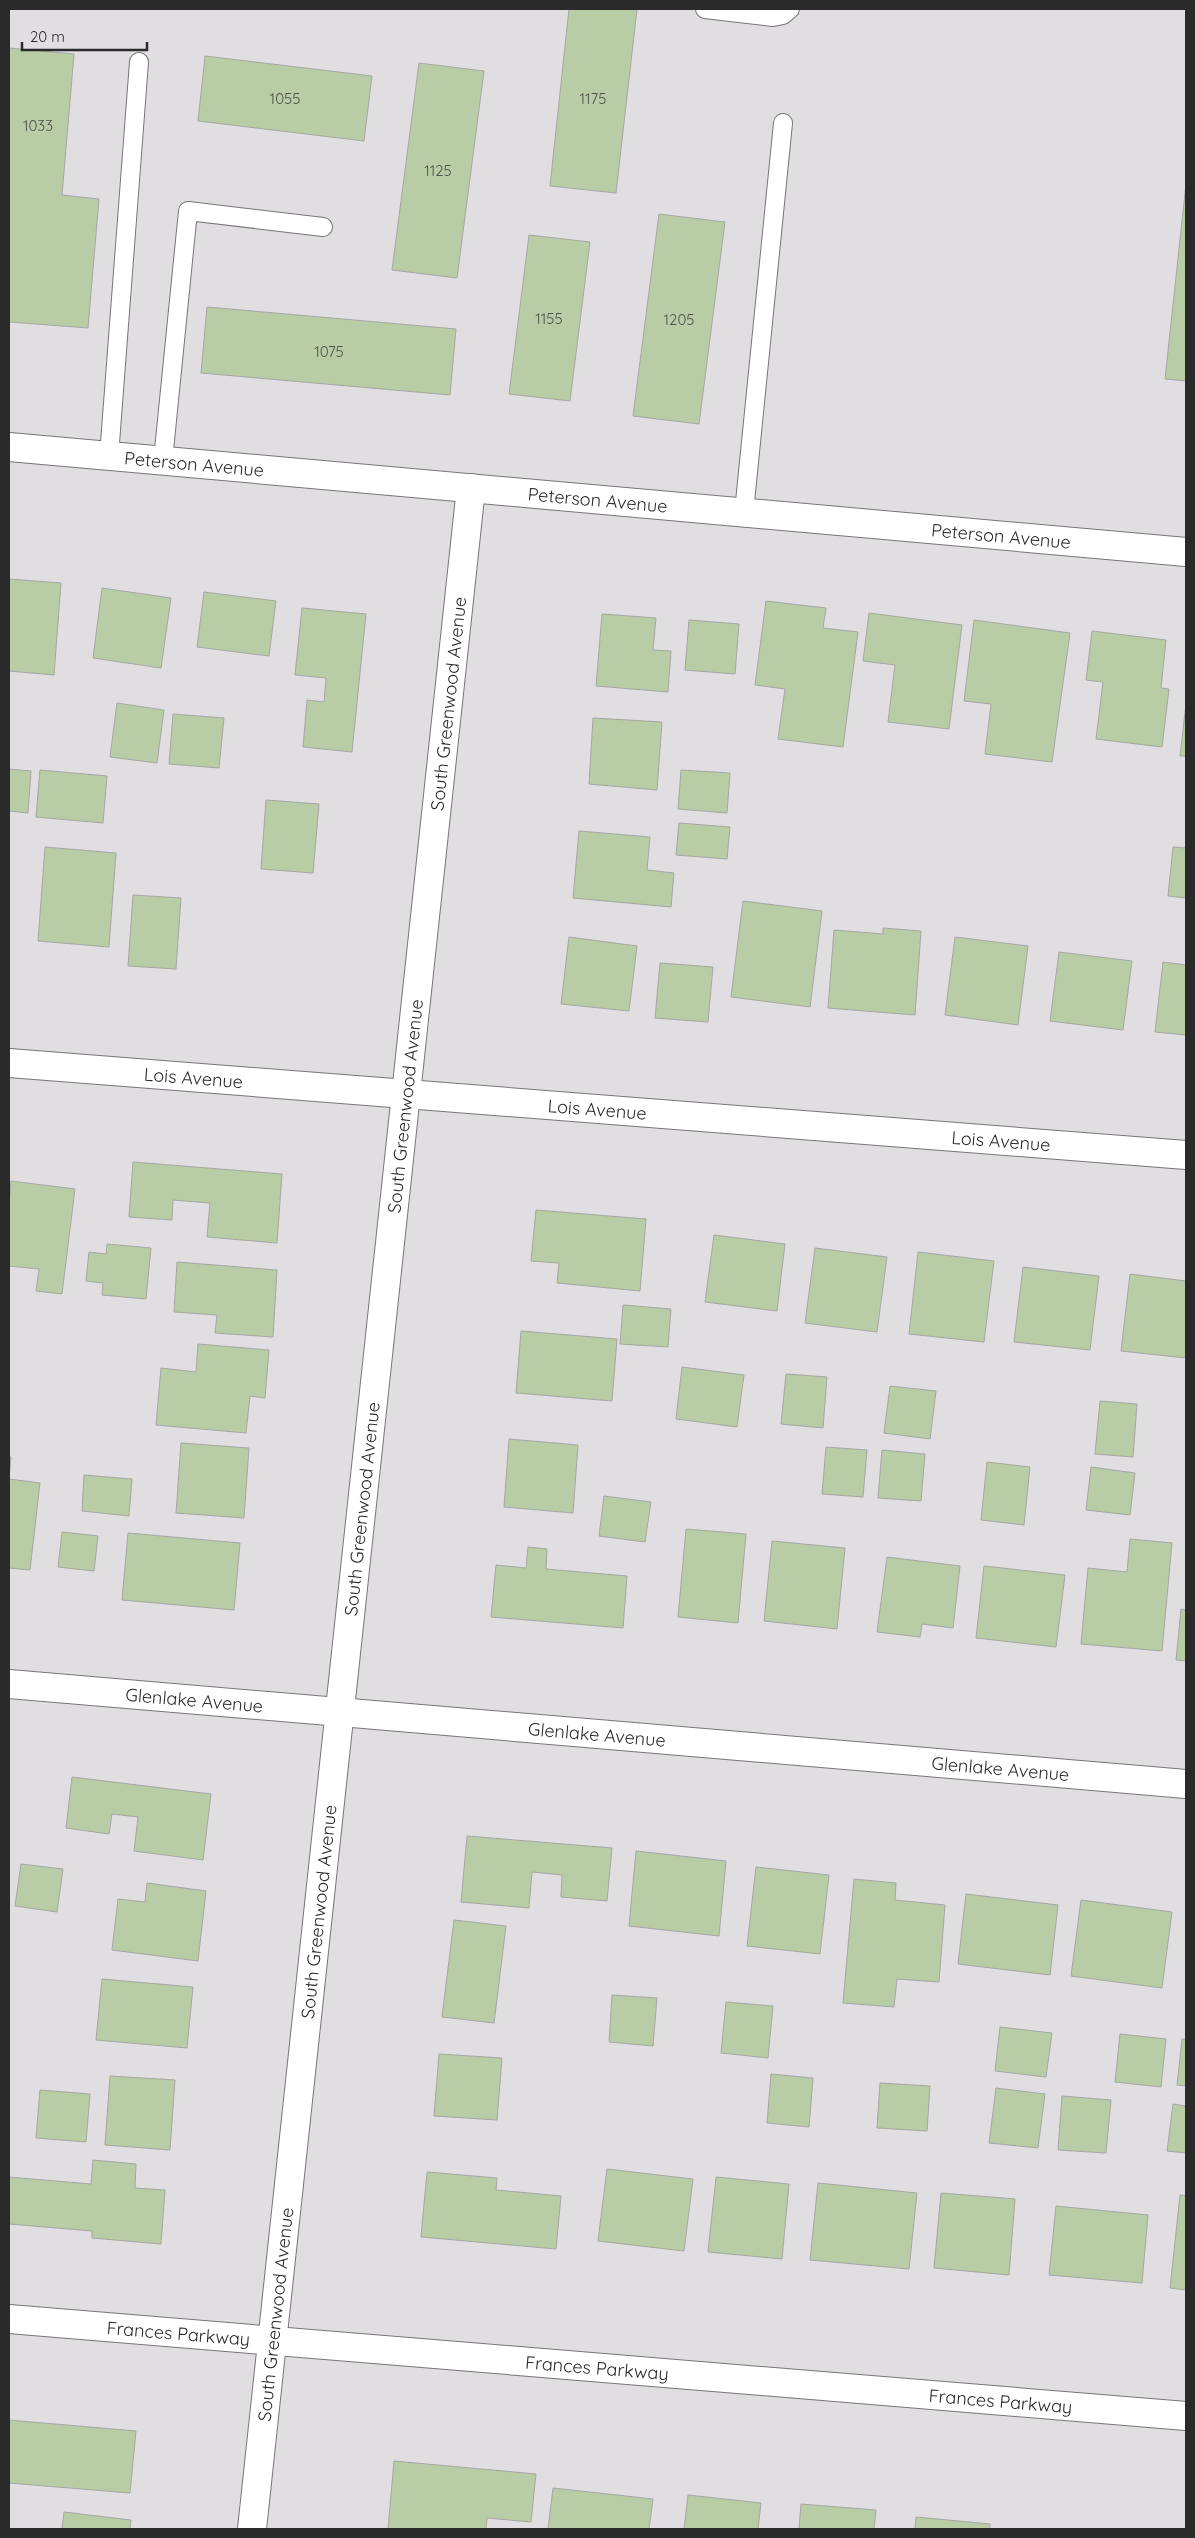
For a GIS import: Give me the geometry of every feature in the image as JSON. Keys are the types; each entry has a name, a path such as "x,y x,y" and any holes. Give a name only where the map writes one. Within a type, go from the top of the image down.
{"street":[{"name":"Peterson Avenue","path":"9,447 1186,552"},
{"name":"South Greenwood Avenue","path":"252,2529 471,488"},
{"name":"Lois Avenue","path":"9,1064 1186,1155"},
{"name":"Glenlake Avenue","path":"9,1684 1186,1784"},
{"name":"Frances Parkway","path":"9,2318 1186,2416"}],"lane":[{"path":"706,9 773,17 783,15 790,9"},
{"path":"109,456 139,62"},
{"path":"744,512 783,123"},
{"path":"164,460 188,211 323,227"}],"building":[{"path":"569,9 637,9 616,193 550,186"},
{"path":"9,48 74,54 62,195 99,199 88,328 9,322"},
{"path":"205,56 372,76 364,141 198,121"},
{"path":"419,63 484,71 457,278 392,270"},
{"path":"1186,184 1186,381 1165,379"},
{"path":"659,214 725,222 699,424 633,416"},
{"path":"529,235 590,242 570,401 509,394"},
{"path":"207,307 456,329 450,395 201,373"},
{"path":"9,579 61,583 54,675 9,671"},
{"path":"102,588 171,598 161,668 93,658"},
{"path":"204,592 276,601 269,656 197,647"},
{"path":"766,601 826,608 823,628 858,632 843,747 778,739 785,689 755,685"},
{"path":"302,608 366,614 352,752 303,747 307,700 324,702 326,678 295,675"},
{"path":"869,613 962,625 949,729 888,722 895,665 863,661"},
{"path":"602,614 656,618 653,650 671,651 668,692 596,686"},
{"path":"689,620 739,624 735,674 685,670"},
{"path":"974,620 1070,633 1052,762 985,754 991,704 964,701"},
{"path":"1092,631 1166,640 1161,688 1169,689 1162,747 1096,739 1103,682 1086,680"},
{"path":"117,703 164,710 157,763 110,757"},
{"path":"1186,704 1186,756 1180,756"},
{"path":"173,714 224,718 219,768 169,764"},
{"path":"593,718 662,722 657,790 589,784"},
{"path":"9,769 31,771 28,813 9,811"},
{"path":"40,770 107,776 103,823 36,817"},
{"path":"681,770 730,773 727,813 678,809"},
{"path":"266,800 319,804 313,873 261,869"},
{"path":"679,823 730,827 727,859 676,855"},
{"path":"579,831 650,837 647,870 674,873 671,907 573,898"},
{"path":"45,847 116,853 109,947 38,941"},
{"path":"1173,847 1186,848 1186,898 1168,896"},
{"path":"133,895 181,898 176,969 128,966"},
{"path":"743,901 822,911 810,1007 731,997"},
{"path":"883,928 921,931 915,1015 828,1008 834,930 883,934"},
{"path":"569,937 637,946 629,1011 561,1004"},
{"path":"955,937 1028,946 1018,1025 945,1015"},
{"path":"1059,952 1132,961 1123,1030 1050,1021"},
{"path":"1163,962 1186,965 1186,1035 1155,1032"},
{"path":"660,963 713,967 708,1022 655,1018"},
{"path":"133,1162 282,1174 277,1243 207,1237 210,1203 173,1200 172,1220 129,1217"},
{"path":"11,1181 75,1189 62,1294 36,1291 39,1269 9,1266"},
{"path":"536,1210 646,1219 640,1291 557,1283 559,1263 531,1261"},
{"path":"714,1235 785,1244 777,1311 705,1302"},
{"path":"107,1244 151,1248 146,1299 102,1295 103,1283 86,1281 89,1252 106,1254"},
{"path":"815,1248 887,1257 877,1332 805,1323"},
{"path":"918,1252 994,1261 984,1342 909,1334"},
{"path":"177,1262 277,1270 273,1337 215,1333 217,1315 174,1312"},
{"path":"1023,1267 1099,1276 1090,1350 1014,1342"},
{"path":"1130,1274 1186,1281 1186,1358 1121,1351"},
{"path":"623,1305 671,1309 668,1347 620,1344"},
{"path":"521,1331 617,1339 612,1401 516,1393"},
{"path":"198,1344 269,1350 265,1398 250,1396 246,1433 156,1425 161,1368 196,1372"},
{"path":"682,1367 744,1375 737,1427 676,1419"},
{"path":"786,1374 827,1377 823,1428 781,1424"},
{"path":"890,1386 936,1391 930,1439 884,1433"},
{"path":"1100,1401 1137,1404 1133,1457 1095,1454"},
{"path":"509,1439 578,1445 573,1513 504,1507"},
{"path":"181,1443 249,1448 244,1518 176,1513"},
{"path":"826,1447 867,1450 863,1497 822,1494"},
{"path":"882,1450 925,1454 921,1501 878,1498"},
{"path":"9,1457 11,1457 9,1479"},
{"path":"987,1462 1030,1467 1024,1525 981,1520"},
{"path":"1091,1467 1135,1473 1130,1515 1086,1510"},
{"path":"84,1475 132,1479 129,1516 82,1511"},
{"path":"9,1479 40,1483 30,1570 9,1568"},
{"path":"604,1496 651,1502 645,1542 599,1536"},
{"path":"686,1529 746,1534 738,1623 678,1617"},
{"path":"62,1532 98,1536 94,1571 58,1567"},
{"path":"128,1533 240,1543 234,1610 122,1600"},
{"path":"1130,1539 1172,1543 1162,1651 1081,1644 1088,1568 1127,1572"},
{"path":"772,1541 845,1548 837,1629 764,1621"},
{"path":"528,1547 547,1549 546,1569 627,1576 623,1628 491,1617 496,1565 526,1568"},
{"path":"887,1557 960,1566 953,1628 922,1624 920,1637 877,1632"},
{"path":"984,1566 1065,1575 1056,1647 976,1638"},
{"path":"1181,1609 1186,1610 1186,1661 1176,1660"},
{"path":"72,1777 211,1794 203,1860 134,1851 138,1817 112,1814 109,1834 66,1828"},
{"path":"467,1836 612,1848 607,1901 561,1897 562,1875 532,1872 529,1908 461,1902"},
{"path":"636,1851 726,1861 719,1936 629,1926"},
{"path":"21,1864 63,1869 57,1912 15,1906"},
{"path":"756,1867 829,1875 820,1954 747,1946"},
{"path":"854,1879 896,1883 895,1900 945,1905 939,1982 897,1979 894,2007 843,2003"},
{"path":"147,1883 206,1891 198,1961 112,1950 118,1899 145,1902"},
{"path":"966,1894 1058,1905 1050,1975 958,1964"},
{"path":"1081,1900 1172,1912 1162,1988 1071,1976"},
{"path":"454,1920 506,1926 494,2023 442,2017"},
{"path":"102,1979 193,1987 187,2048 96,2040"},
{"path":"612,1995 657,1998 653,2046 609,2042"},
{"path":"726,2002 773,2006 768,2058 721,2053"},
{"path":"1000,2027 1052,2033 1046,2077 995,2071"},
{"path":"1120,2034 1166,2039 1161,2087 1115,2082"},
{"path":"1182,2039 1186,2039 1186,2086 1177,2085"},
{"path":"439,2054 502,2058 497,2120 434,2116"},
{"path":"771,2074 813,2078 809,2127 767,2123"},
{"path":"110,2076 175,2080 170,2150 105,2145"},
{"path":"880,2083 930,2086 927,2131 877,2128"},
{"path":"996,2088 1045,2094 1038,2148 989,2143"},
{"path":"40,2090 90,2094 86,2142 36,2138"},
{"path":"1062,2096 1111,2100 1106,2153 1058,2150"},
{"path":"1173,2104 1186,2106 1186,2153 1167,2151"},
{"path":"93,2160 136,2164 135,2188 165,2190 161,2244 92,2238 92,2231 9,2224 9,2177 91,2184"},
{"path":"607,2169 693,2179 684,2251 598,2241"},
{"path":"427,2172 497,2178 496,2190 561,2196 556,2249 421,2237"},
{"path":"716,2177 789,2184 782,2259 708,2252"},
{"path":"818,2183 917,2193 909,2269 810,2260"},
{"path":"941,2193 1015,2199 1009,2275 934,2268"},
{"path":"1180,2195 1186,2196 1186,2290 1170,2288"},
{"path":"1056,2206 1148,2215 1142,2283 1049,2275"},
{"path":"9,2420 136,2431 130,2493 9,2483"},
{"path":"394,2461 536,2474 531,2522 487,2518 486,2529 388,2529"},
{"path":"553,2488 653,2499 649,2529 548,2529"},
{"path":"688,2495 761,2503 758,2529 684,2529"},
{"path":"801,2504 876,2510 874,2529 799,2529"},
{"path":"64,2512 131,2520 130,2529 62,2529"},
{"path":"916,2517 990,2524 990,2529 915,2529"}]}
